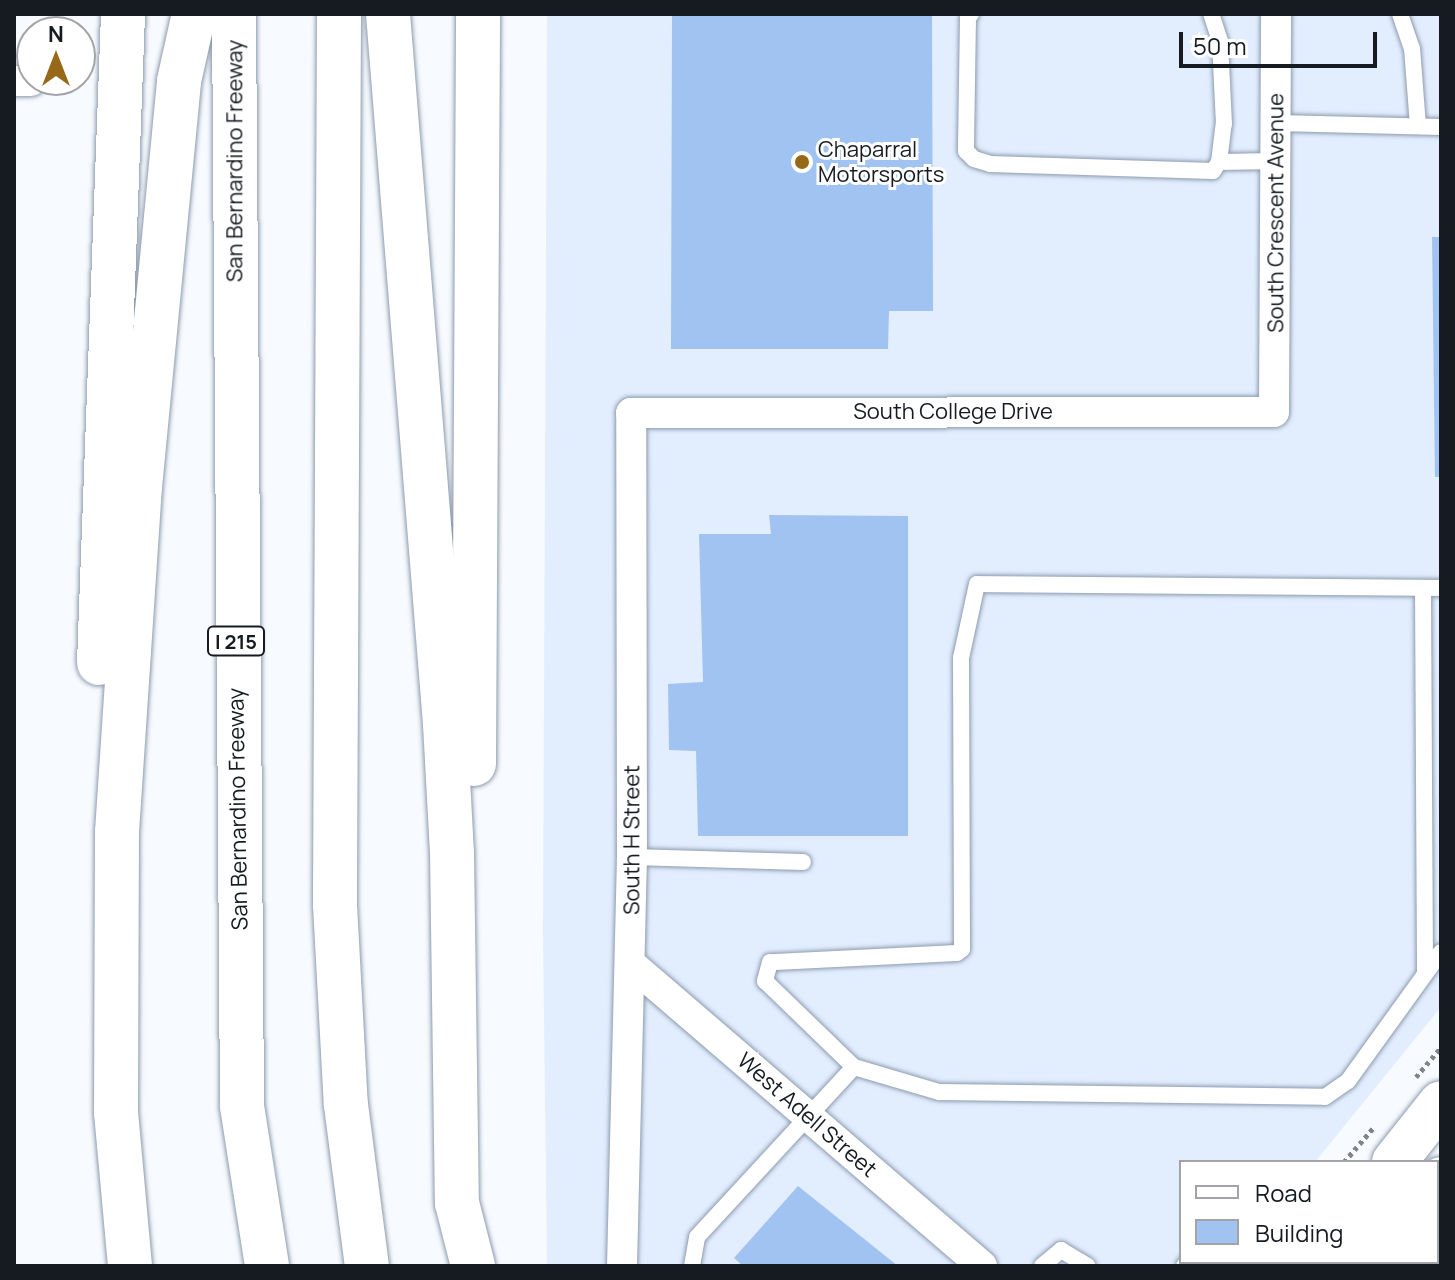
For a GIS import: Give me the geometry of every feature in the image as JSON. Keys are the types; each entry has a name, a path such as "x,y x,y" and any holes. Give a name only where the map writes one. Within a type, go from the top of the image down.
{"main road":[{"path":"108,1266 98,1183 89,1001 123,14"},
{"path":"130,1266 116,1113 117,832 140,487 179,81 194,14"},
{"name":"San Bernardino Freeway","path":"234,14 242,1106 267,1266"},
{"path":"339,14 335,905 346,1105 367,1266"},
{"path":"388,14 445,724 452,853 457,1203 474,1266"},
{"path":"474,1266 478,14"},
{"path":"1396,1160 1441,1103"}],"street":[{"name":"South Crescent Avenue","path":"1274,412 1276,14"},
{"name":"South College Drive","path":"631,413 1274,412"},
{"name":"South H Street","path":"622,1266 631,964 631,413"},
{"name":"West Adell Street","path":"631,964 982,1266"}],"lane":[{"path":"971,14 968,18 966,151 974,159 990,164 1213,171 1219,162 1224,124 1221,55 1211,14"},
{"path":"1400,14 1412,48 1418,126"},
{"path":"1277,123 1441,127"},
{"path":"1219,162 1277,161"},
{"path":"1441,588 977,584 961,658 962,949 957,953 770,962 765,981 854,1067 939,1092 1325,1097 1348,1081 1441,952"},
{"path":"1423,588 1425,973"},
{"path":"632,857 803,862"},
{"path":"692,1266 697,1237 854,1067"},
{"path":"1042,1266 1061,1250 1088,1266"}],"shaded area":[{"path":"547,14 1441,14 1441,1007 1317,1160 1179,1160 1179,1264 1232,1264 1230,1266 547,1266 543,931"}],"building":[{"name":"Chaparral Motorsports","path":"672,14 932,14 933,311 889,311 888,349 671,349"},
{"path":"1432,237 1441,237 1441,477 1435,477"},
{"path":"769,515 908,516 908,836 698,836 696,751 669,750 668,684 703,682 699,534 771,534"},
{"path":"798,1186 898,1266 743,1266 734,1258"}],"place":[{"name":"Chaparral Motorsports","path":"802,162"}]}
